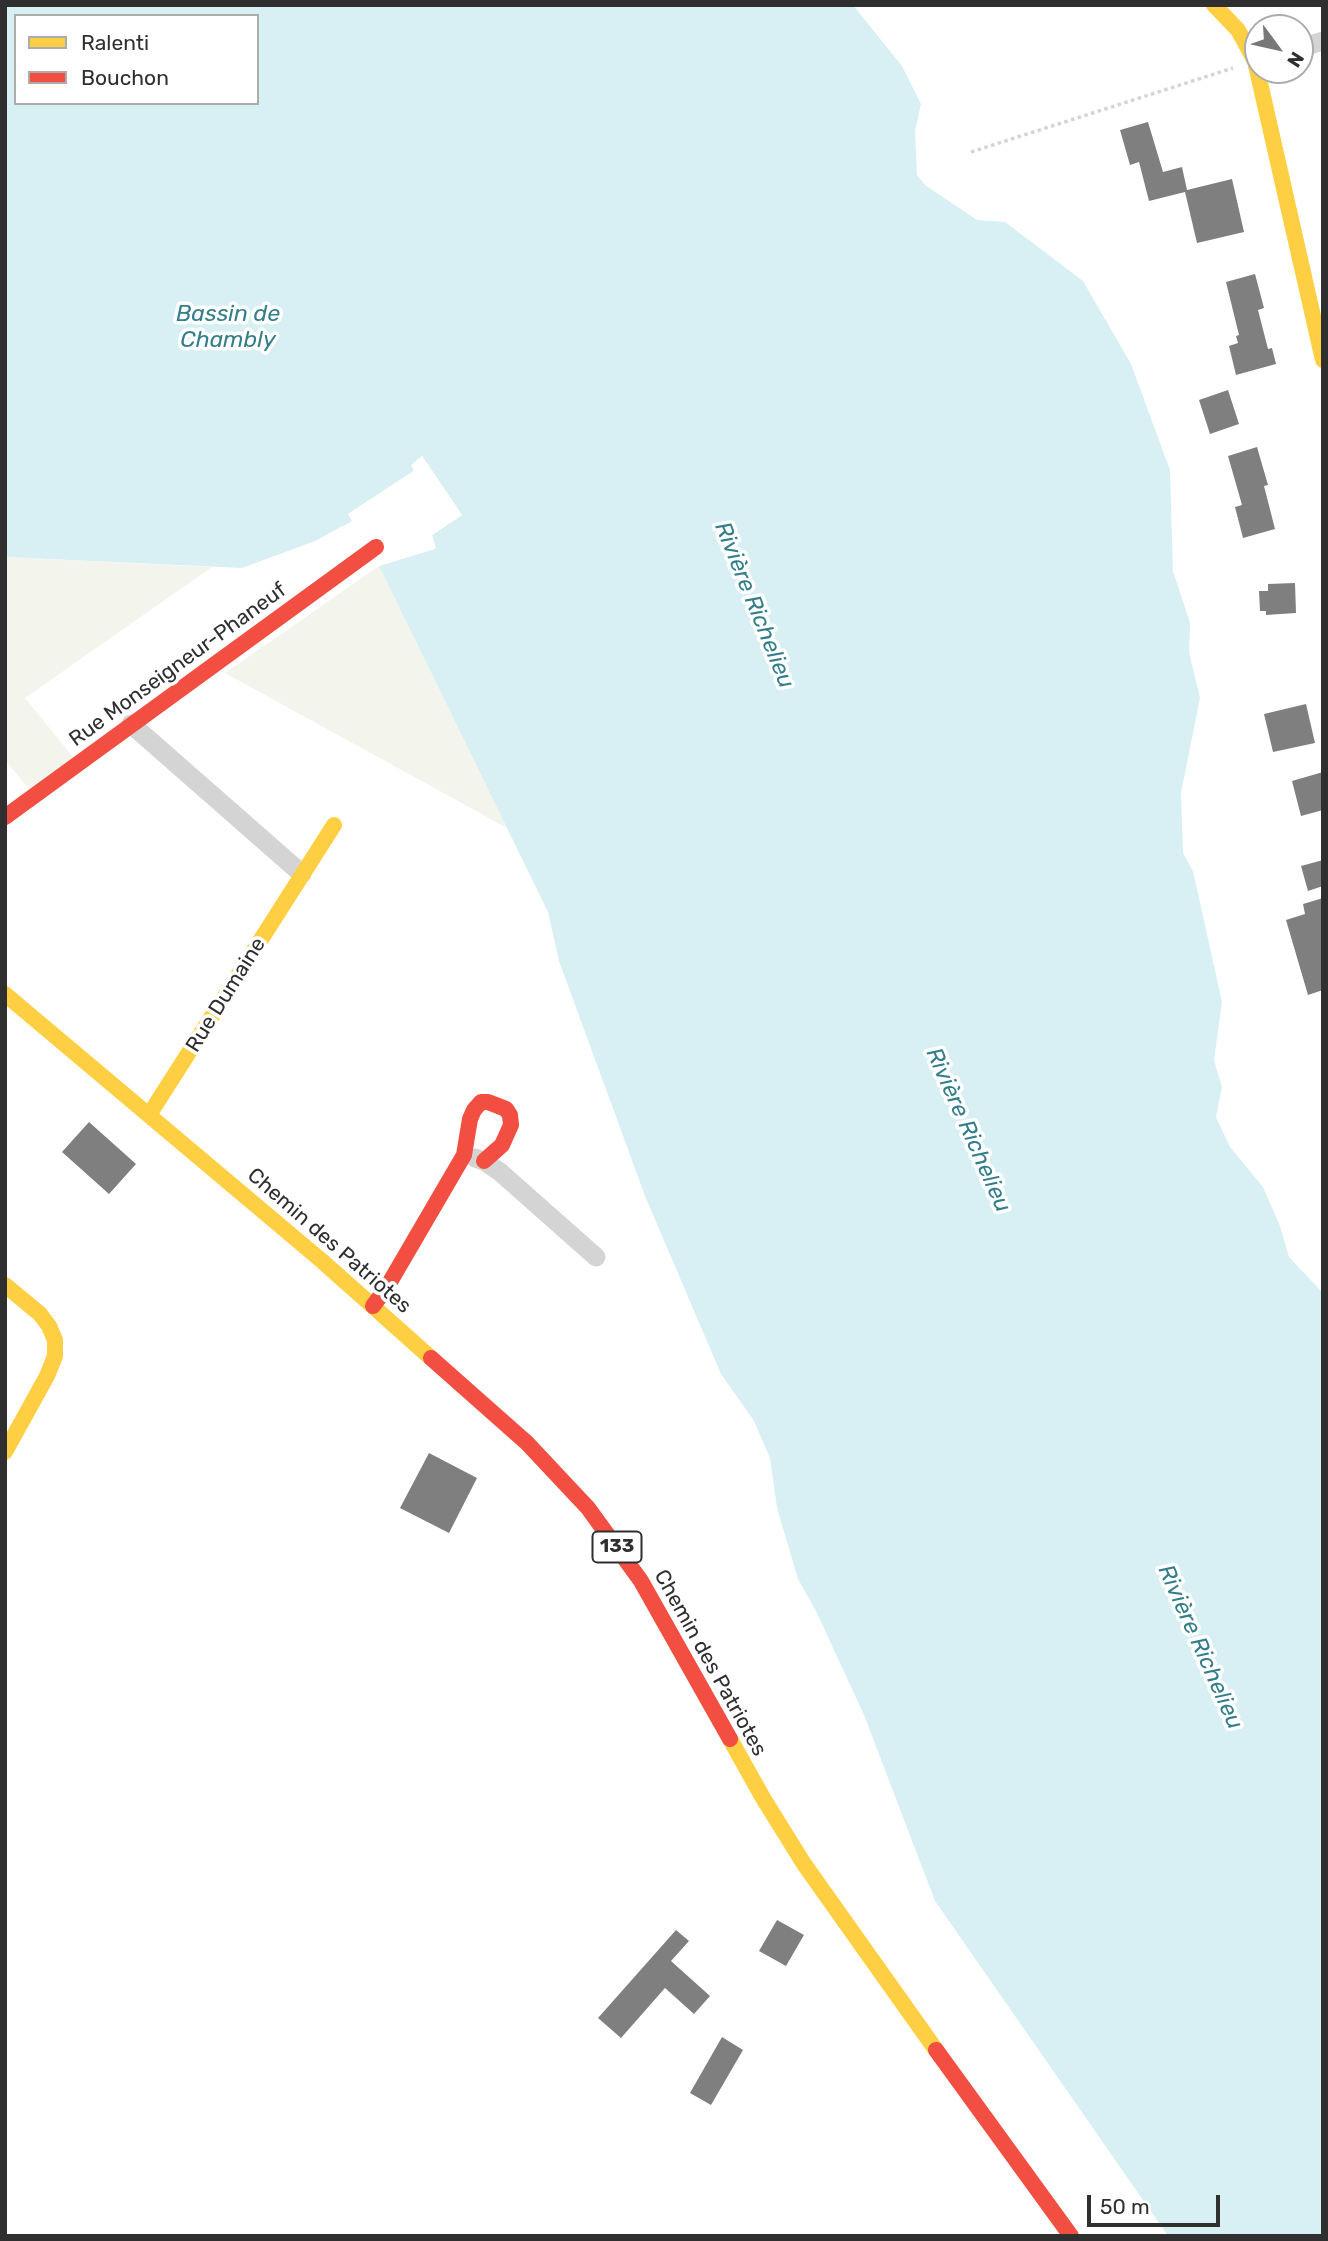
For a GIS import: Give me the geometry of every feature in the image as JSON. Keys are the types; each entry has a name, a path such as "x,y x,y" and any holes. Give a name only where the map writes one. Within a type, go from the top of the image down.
{"street":[{"path":"1214,5 1244,40"},
{"path":"1261,84 1323,360"},
{"name":"Rue Monseigneur-Phaneuf","path":"5,817 376,547"},
{"path":"131,724 302,874"},
{"name":"Rue Dumaine","path":"149,1115 334,825"},
{"name":"Chemin des Patriotes","path":"5,994 373,1306 527,1443 588,1508 641,1581 763,1798 804,1864 977,2109 1071,2236"},
{"path":"373,1306 387,1287 464,1155 470,1119 481,1102 497,1104 510,1115 511,1130 502,1145 484,1161"},
{"path":"464,1155 484,1161 500,1172 596,1257"},
{"path":"5,1285 40,1314 50,1326 55,1340 55,1356 47,1376 5,1452"}],"path":[{"path":"971,152 1244,64"}],"shaded area":[{"path":"5,557 212,567 25,698 74,758 30,790 5,760"},
{"path":"379,566 507,828 225,673"}],"water":[{"path":"5,5 853,5 902,66 921,104 915,131 917,175 925,185 977,220 1005,222 1083,281 1131,364 1170,470 1173,571 1190,623 1189,652 1200,698 1181,793 1183,853 1193,871 1222,1002 1214,1060 1222,1087 1216,1117 1230,1147 1263,1187 1280,1226 1289,1257 1323,1293 1323,2236 1168,2236 935,1901 864,1715 816,1611 798,1579 777,1508 770,1458 754,1421 721,1374 645,1196 559,961 548,912 379,566 435,549 432,535 462,515 422,456 412,465 415,470 348,514 352,521 315,541 242,568 5,557"}],"pier":[{"path":"422,456 462,515 432,535 436,548 379,566 377,562 431,546 429,533 458,514 421,461 416,466 417,473 353,516 354,524 352,521 348,514 414,471 411,465"}],"building":[{"path":"1148,122 1163,172 1182,167 1187,190 1232,179 1244,232 1197,243 1185,192 1149,201 1139,162 1130,165 1120,130"},
{"path":"1255,274 1264,308 1258,310 1268,349 1272,348 1276,364 1236,375 1229,346 1238,343 1236,336 1239,335 1226,282"},
{"path":"1228,390 1239,424 1210,434 1199,400"},
{"path":"1257,447 1268,485 1264,486 1275,529 1243,538 1235,507 1242,505 1228,456"},
{"path":"1295,583 1296,613 1266,615 1266,611 1260,611 1259,591 1268,591 1268,584"},
{"path":"1306,704 1315,743 1273,752 1264,714"},
{"path":"1323,772 1323,810 1301,816 1292,781"},
{"path":"1323,860 1323,886 1308,891 1301,866"},
{"path":"1323,898 1323,990 1308,995 1286,920 1305,914 1303,904"},
{"path":"89,1122 136,1164 109,1194 62,1152"},
{"path":"429,1453 477,1478 449,1533 400,1508"},
{"path":"777,1920 804,1935 786,1966 759,1951"},
{"path":"676,1930 689,1941 671,1961 710,1996 694,2014 665,1988 621,2038 598,2018"},
{"path":"722,2037 743,2050 711,2105 690,2093"}],"traffic: slow":[{"path":"1214,5 1238,30 1255,61 1323,360"},
{"path":"149,1115 334,825"},
{"path":"5,994 322,1261 431,1358"},
{"path":"5,1285 40,1314 55,1340 55,1356 47,1376 5,1452"},
{"path":"730,1739 804,1864 936,2050"}],"traffic: jam":[{"path":"5,817 376,547"},
{"path":"373,1306 387,1287 464,1155 474,1110 481,1102 488,1102 506,1109 511,1125 502,1145 484,1161"},
{"path":"431,1358 527,1443 588,1508 641,1581 730,1739"},
{"path":"936,2050 1071,2236"}],"water label":[{"name":"Bassin de Chambly","path":"228,327"},
{"name":"Rivière Richelieu","path":"754,605"},
{"name":"Rivière Richelieu","path":"968,1130"},
{"name":"Rivière Richelieu","path":"1200,1647"}]}
